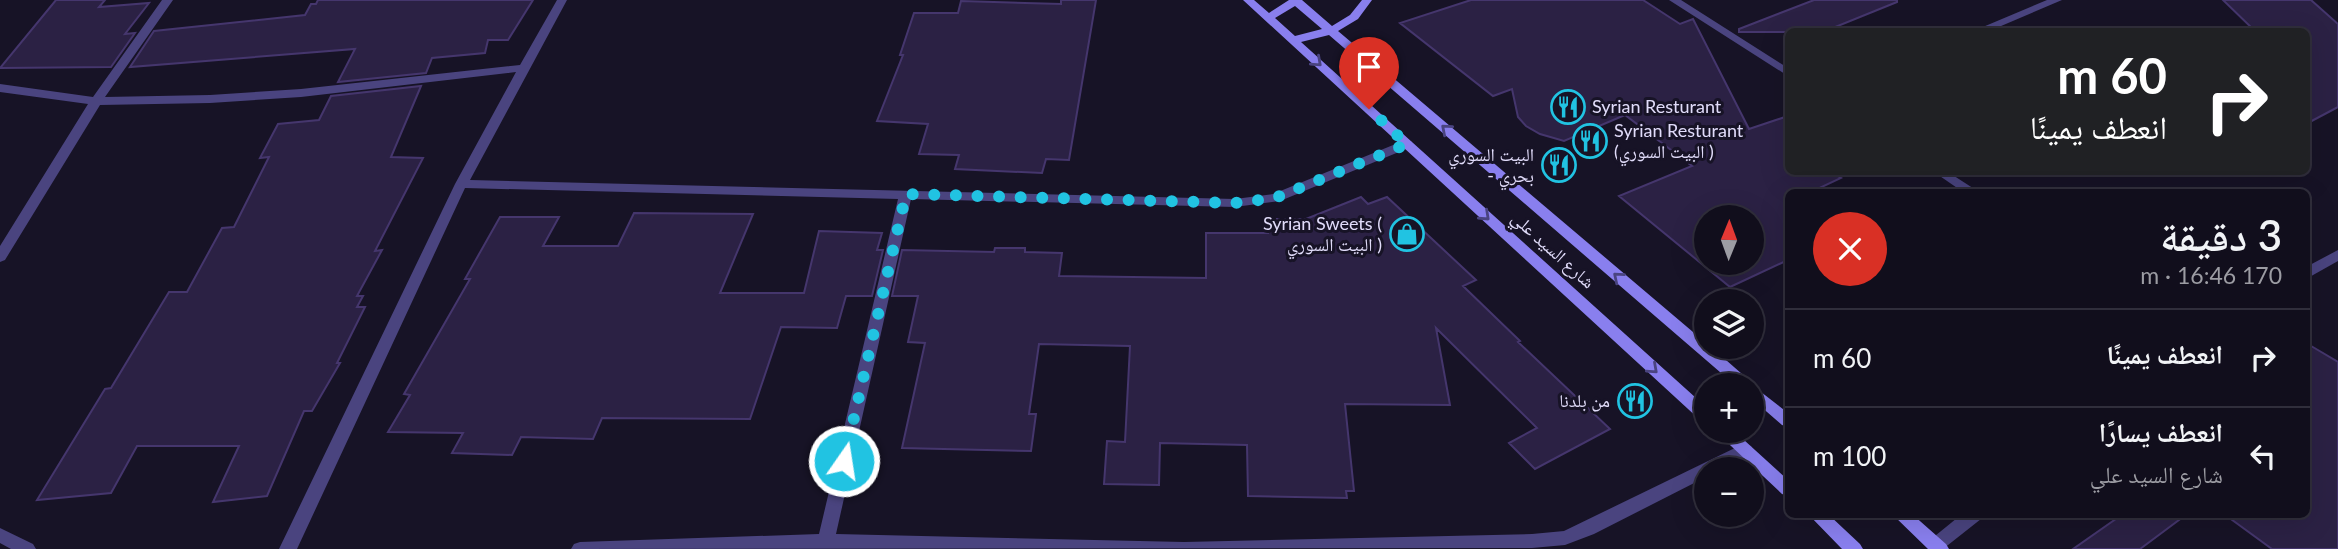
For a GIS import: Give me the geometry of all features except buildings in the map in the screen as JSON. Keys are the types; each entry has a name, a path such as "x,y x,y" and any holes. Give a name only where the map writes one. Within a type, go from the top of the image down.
{"main road":[{"name":"شارع السيد علي","path":"1248,0 1694,405"},
{"name":"شارع السيد علي","path":"1296,0 1731,373"},
{"path":"1268,18 1296,0"},
{"path":"1293,40 1331,31 1351,19 1367,0"},
{"path":"1764,401 1785,418"},
{"path":"1737,443 1785,486"},
{"path":"1820,518 1854,549"},
{"path":"1905,518 1938,547"}],"street":[{"path":"0,257 96,101 168,0"},
{"path":"288,549 461,184 562,0"},
{"path":"1674,0 1785,71"},
{"path":"1986,28 2057,0"},
{"path":"0,88 96,101 210,99 301,93 525,68"},
{"path":"461,184 1235,203 1275,198 1407,144"},
{"path":"1945,175 1967,189"},
{"path":"826,541 906,194"},
{"path":"2310,272 2338,255"},
{"path":"1731,457 1745,450"},
{"path":"580,549 826,541 1184,549 1279,548 1565,538 1694,475"},
{"path":"1938,547 1971,518"},
{"path":"0,535 27,549"}],"place":[{"name":"Syrian Resturant","path":"1568,107"},
{"name":"Syrian Resturant (البيت السوري )","path":"1590,141"},
{"name":"البيت السوري - بحري","path":"1559,165"},
{"name":"Syrian Sweets ( البيت السوري )","path":"1407,234"},
{"name":"من بلدنا","path":"1635,401"}],"route":[{"path":"844,461 906,194 1235,203 1275,198 1407,144 1369,109"}]}
